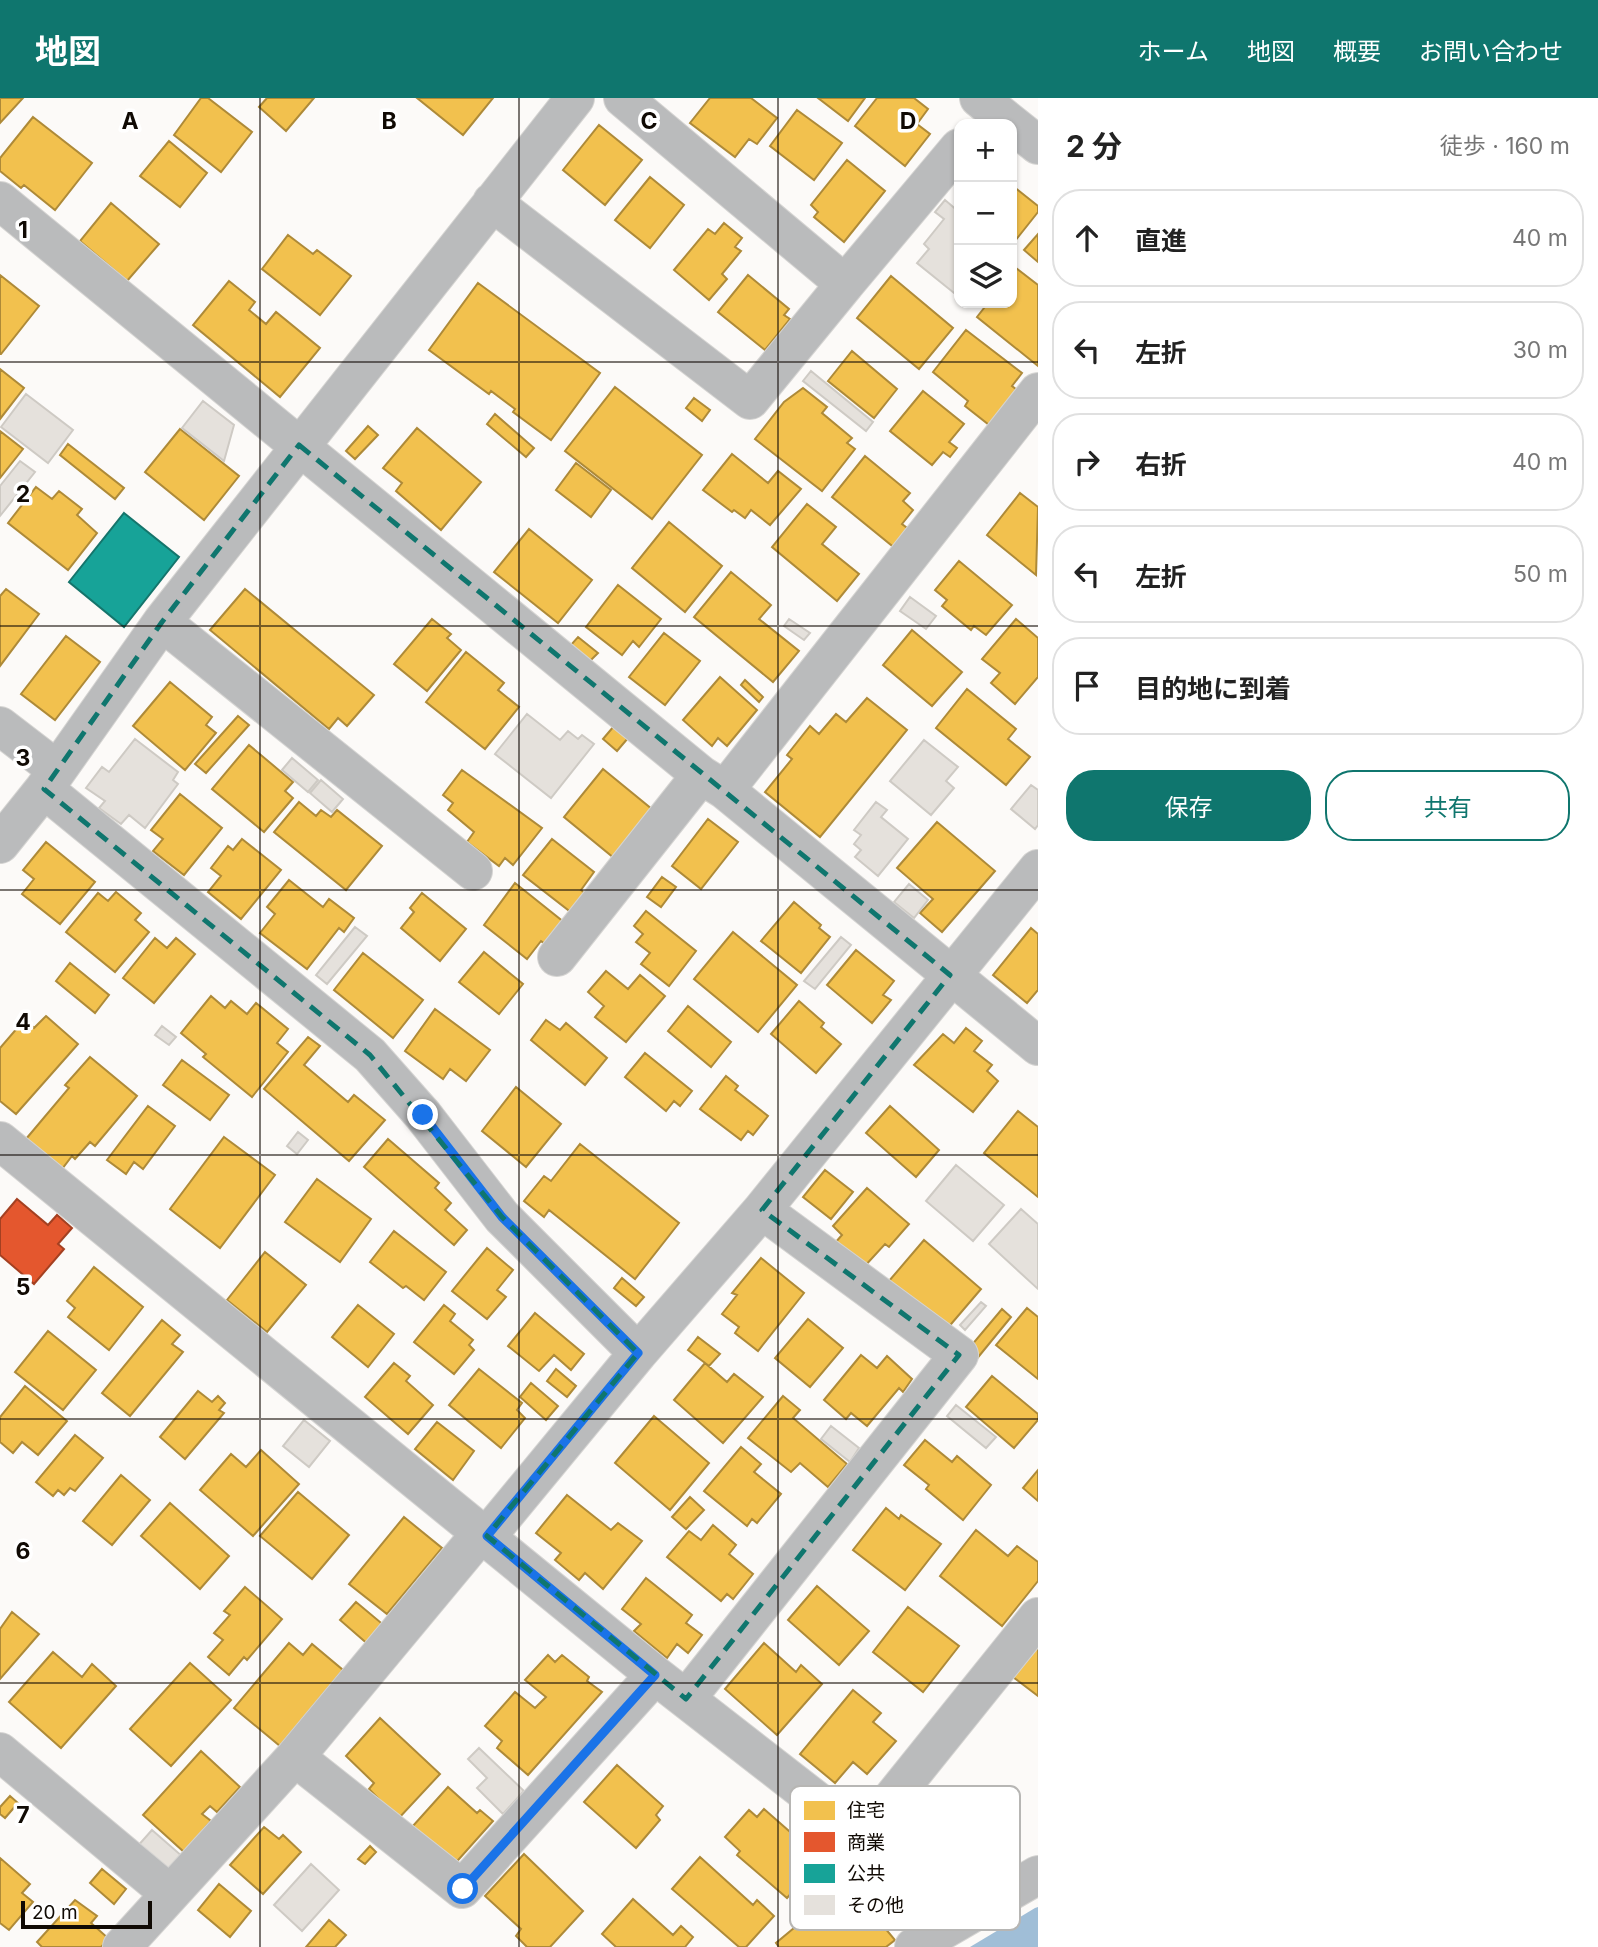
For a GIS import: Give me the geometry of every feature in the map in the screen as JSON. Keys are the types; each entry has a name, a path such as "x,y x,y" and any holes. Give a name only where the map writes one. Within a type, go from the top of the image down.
{"street":[{"path":"0,844 162,622 575,98"},
{"path":"623,98 845,285"},
{"path":"984,110 1038,145"},
{"path":"492,202 750,400 954,154"},
{"path":"0,201 1038,1046"},
{"path":"557,957 713,783 1038,392"},
{"path":"162,622 474,872"},
{"path":"0,726 50,779 370,1055 423,1115 502,1217 638,1353"},
{"path":"122,1947 295,1757 762,1210 1038,869"},
{"path":"0,1141 655,1675 798,1786"},
{"path":"686,1699 959,1355 762,1210"},
{"path":"902,1786 1038,1617"},
{"path":"295,1757 463,1889 655,1675"},
{"path":"0,1752 169,1893"},
{"path":"1020,1885 1038,1875"},
{"path":"914,1947 943,1930"}],"highlighted area":[{"path":"299,445 950,975 762,1210 959,1355 686,1699 487,1536 638,1353 502,1217 370,1055 44,789 162,622"}],"water":[{"path":"1038,1907 1038,1947 970,1947 998,1930 1020,1930 1020,1917"}],"building: 住宅":[{"path":"0,98 23,98 0,123"},
{"path":"201,98 208,98 252,132 221,172 174,135"},
{"path":"267,98 314,98 286,131 259,107"},
{"path":"417,98 493,98 463,135"},
{"path":"710,98 751,98 777,118 757,144 749,139 735,157 690,123"},
{"path":"818,98 865,98 848,121"},
{"path":"877,98 914,98 928,109 917,124 930,134 905,166 855,126"},
{"path":"797,110 842,143 814,180 770,146"},
{"path":"33,117 92,163 55,210 24,185 21,188 0,171 0,158"},
{"path":"599,125 642,160 605,205 563,170"},
{"path":"169,141 207,173 180,207 140,176"},
{"path":"847,160 885,191 844,242 814,217 818,212 811,205"},
{"path":"650,177 684,205 650,248 615,220"},
{"path":"1017,189 1038,206 1038,212 1017,238"},
{"path":"111,203 159,244 127,281 80,241"},
{"path":"724,223 742,238 735,247 741,251 722,274 727,279 709,300 674,270 708,229 715,234"},
{"path":"1038,234 1038,262 1024,250"},
{"path":"288,235 313,254 317,250 351,276 320,315 262,269"},
{"path":"1017,269 1038,285 1038,366 977,317 984,308 1017,308"},
{"path":"0,275 39,306 1,354 0,354"},
{"path":"748,275 789,309 784,315 790,319 765,350 718,312"},
{"path":"891,276 953,328 919,369 857,318"},
{"path":"229,281 255,302 249,310 266,324 276,312 320,348 280,397 193,325"},
{"path":"478,283 600,373 551,440 513,412 515,409 491,391 489,394 429,350"},
{"path":"966,330 1022,373 1012,386 1021,393 993,428 965,406 968,401 933,372"},
{"path":"852,351 897,389 874,418 828,381"},
{"path":"0,369 24,388 0,419"},
{"path":"615,387 702,455 652,519 565,451"},
{"path":"803,388 827,407 822,413 852,438 847,443 855,449 822,491 755,439 784,402"},
{"path":"923,391 964,424 949,442 957,448 950,457 943,452 932,465 890,431"},
{"path":"694,398 710,410 702,421 686,408"},
{"path":"495,414 534,448 526,457 487,424"},
{"path":"368,426 378,435 355,459 346,451"},
{"path":"417,428 481,482 441,530 396,491 402,483 383,468"},
{"path":"180,429 239,476 204,520 145,472"},
{"path":"0,431 23,449 0,478"},
{"path":"68,444 124,488 115,499 60,455"},
{"path":"732,454 768,483 778,471 801,489 770,525 751,510 745,518 734,510 732,512 703,490"},
{"path":"865,456 910,493 903,501 913,510 902,524 911,531 896,549 832,497"},
{"path":"576,463 611,490 591,517 556,490"},
{"path":"36,487 52,499 59,491 82,509 77,515 97,533 68,570 8,523"},
{"path":"1020,493 1038,507 1036,575 987,535"},
{"path":"807,504 836,527 822,544 859,574 837,601 772,547"},
{"path":"669,522 722,566 685,612 632,568"},
{"path":"529,529 592,580 558,623 494,572"},
{"path":"959,561 1012,605 986,635 974,626 971,630 942,606 947,600 935,590"},
{"path":"731,572 771,605 759,619 799,651 773,682 694,617"},
{"path":"618,585 661,619 639,647 633,641 622,655 586,627"},
{"path":"6,589 39,614 0,666 0,596"},
{"path":"245,589 374,695 347,726 338,718 329,729 210,630"},
{"path":"432,619 451,634 447,638 461,650 427,691 394,664"},
{"path":"1016,619 1038,638 1038,677 1015,704 991,683 1000,673 982,659"},
{"path":"912,630 962,672 932,706 883,665"},
{"path":"664,633 700,661 665,705 629,677"},
{"path":"66,636 100,662 55,720 21,694"},
{"path":"578,637 598,653 590,661 570,646"},
{"path":"466,652 504,683 498,690 519,707 485,749 426,702"},
{"path":"720,677 757,710 727,746 718,738 712,746 683,720"},
{"path":"745,680 763,697 759,702 741,685"},
{"path":"170,682 212,717 206,725 216,733 185,770 133,726"},
{"path":"967,689 1016,729 1008,739 1030,757 1006,785 936,728"},
{"path":"867,698 907,730 820,837 765,792 792,759 787,755 810,726 819,734 836,714 846,722"},
{"path":"238,716 249,725 206,773 195,764"},
{"path":"614,726 628,738 617,751 603,739"},
{"path":"249,745 293,782 285,791 293,798 264,832 212,789"},
{"path":"603,769 653,810 614,858 564,817"},
{"path":"462,770 542,828 513,865 505,858 499,866 467,842 474,832 448,810 453,803 443,795"},
{"path":"180,794 222,828 184,875 153,851 163,839 151,830"},
{"path":"299,802 316,816 321,810 331,817 337,810 382,846 346,890 274,832"},
{"path":"708,819 738,842 701,889 672,866"},
{"path":"937,822 995,871 942,932 920,913 933,899 897,868"},
{"path":"242,839 281,870 241,919 208,892 221,876 211,868 228,846 233,850"},
{"path":"552,839 594,872 581,890 587,895 572,913 523,875"},
{"path":"46,842 95,882 60,924 22,894 34,879 23,870"},
{"path":"662,877 676,887 661,907 647,897"},
{"path":"289,880 323,907 329,899 354,918 344,932 339,928 307,969 260,933 275,914 267,907"},
{"path":"515,883 565,923 548,946 541,941 527,959 484,925"},
{"path":"116,892 141,913 135,920 149,932 115,972 66,932 98,893 108,901"},
{"path":"422,893 466,929 440,961 401,928 414,912 410,908"},
{"path":"794,902 821,925 819,928 830,937 801,973 761,941"},
{"path":"646,911 696,951 669,986 641,964 650,953 636,942 643,934 634,926"},
{"path":"1031,928 1038,934 1038,990 1027,1003 993,975"},
{"path":"733,932 797,985 758,1032 694,979"},
{"path":"155,938 167,948 176,938 195,954 154,1003 123,978"},
{"path":"856,950 894,981 883,995 891,1000 872,1023 827,985"},
{"path":"484,952 523,984 499,1014 459,982"},
{"path":"363,953 423,1000 393,1038 334,990"},
{"path":"70,963 109,995 95,1013 56,981"},
{"path":"606,971 628,989 640,975 665,996 626,1042 595,1017 604,1006 588,992"},
{"path":"211,996 225,1008 231,1001 247,1014 256,1003 288,1029 277,1043 288,1052 252,1097 203,1057 206,1054 181,1033"},
{"path":"799,1001 824,1023 821,1027 841,1044 816,1073 771,1034"},
{"path":"688,1006 731,1042 711,1067 668,1031"},
{"path":"435,1009 490,1050 466,1081 450,1069 443,1079 405,1051"},
{"path":"46,1016 78,1044 16,1114 0,1101 0,1048 25,1019 34,1028"},
{"path":"546,1020 560,1030 566,1023 607,1058 585,1085 531,1040"},
{"path":"966,1028 982,1041 974,1051 992,1065 987,1071 998,1081 973,1112 914,1065 943,1034 954,1043"},
{"path":"308,1037 320,1046 304,1065 348,1102 354,1095 385,1120 349,1161 264,1089"},
{"path":"645,1053 692,1091 680,1106 674,1101 666,1111 625,1077"},
{"path":"90,1057 137,1096 95,1146 90,1142 75,1159 72,1156 62,1169 26,1139 69,1088 65,1085"},
{"path":"182,1060 229,1095 210,1120 163,1085"},
{"path":"726,1076 738,1086 735,1090 768,1116 753,1135 748,1131 741,1140 700,1109"},
{"path":"516,1087 561,1124 526,1167 482,1131"},
{"path":"148,1106 175,1126 143,1169 134,1162 126,1174 107,1160"},
{"path":"890,1106 939,1150 916,1177 866,1133"},
{"path":"1018,1111 1038,1127 1038,1197 984,1153"},
{"path":"224,1137 275,1175 220,1248 170,1209"},
{"path":"388,1139 439,1183 435,1188 451,1203 445,1210 467,1230 454,1245 364,1167"},
{"path":"580,1144 679,1223 635,1279 549,1210 544,1217 524,1201 544,1176 551,1181"},
{"path":"825,1170 853,1192 831,1219 803,1197"},
{"path":"317,1179 371,1219 340,1262 285,1222"},
{"path":"867,1188 909,1224 889,1247 885,1244 863,1268 835,1243 842,1235 833,1226"},
{"path":"394,1231 446,1272 424,1300 406,1286 403,1288 370,1262"},
{"path":"924,1240 981,1289 946,1330 889,1281"},
{"path":"487,1248 513,1270 497,1290 506,1297 487,1319 452,1291"},
{"path":"265,1252 306,1285 267,1332 227,1300"},
{"path":"761,1258 804,1293 758,1351 735,1333 739,1327 722,1314 737,1295 732,1293"},
{"path":"94,1267 143,1307 109,1350 68,1317 75,1308 67,1301"},
{"path":"622,1278 644,1297 636,1306 614,1288"},
{"path":"358,1305 394,1334 368,1367 332,1337"},
{"path":"444,1305 455,1314 450,1321 473,1340 469,1345 474,1350 454,1374 414,1342"},
{"path":"1027,1308 1038,1317 1038,1379 996,1345"},
{"path":"1002,1309 1011,1317 975,1361 965,1353"},
{"path":"535,1313 584,1354 571,1370 554,1355 539,1371 508,1346"},
{"path":"808,1319 843,1348 810,1387 775,1358"},
{"path":"162,1320 180,1335 172,1344 183,1352 130,1416 102,1393"},
{"path":"48,1331 96,1370 63,1410 15,1372"},
{"path":"698,1337 720,1354 709,1366 688,1350"},
{"path":"861,1355 877,1368 887,1356 912,1379 903,1392 899,1388 867,1426 851,1413 846,1419 824,1400"},
{"path":"394,1363 410,1376 406,1381 433,1405 408,1434 365,1397"},
{"path":"705,1363 727,1382 734,1374 763,1397 723,1443 674,1400"},
{"path":"479,1369 522,1403 517,1410 525,1418 501,1448 449,1405"},
{"path":"556,1369 576,1386 567,1397 547,1381"},
{"path":"992,1376 1038,1414 1038,1420 1014,1448 966,1407"},
{"path":"531,1383 558,1406 546,1420 520,1397"},
{"path":"25,1386 67,1421 38,1455 22,1442 13,1453 0,1442 0,1417"},
{"path":"198,1391 212,1402 218,1396 225,1403 219,1410 224,1413 185,1459 160,1437"},
{"path":"783,1396 800,1410 793,1418 847,1464 828,1487 800,1463 791,1472 748,1438"},
{"path":"654,1416 709,1463 670,1510 615,1463"},
{"path":"437,1422 474,1451 453,1480 415,1449"},
{"path":"75,1435 103,1458 75,1491 70,1488 64,1495 58,1490 53,1496 36,1482"},
{"path":"925,1440 952,1462 957,1456 991,1485 963,1520 926,1489 929,1485 904,1465"},
{"path":"741,1447 761,1464 754,1472 781,1494 757,1523 752,1519 747,1526 704,1491"},
{"path":"261,1450 299,1484 253,1536 200,1490 231,1454 246,1467"},
{"path":"1038,1470 1038,1501 1023,1488"},
{"path":"121,1475 150,1500 112,1545 83,1521"},
{"path":"298,1492 349,1535 312,1579 260,1536"},
{"path":"567,1495 611,1530 618,1523 642,1541 603,1589 585,1573 579,1580 555,1560 561,1553 536,1533"},
{"path":"690,1497 704,1510 686,1529 672,1517"},
{"path":"170,1503 229,1556 200,1589 141,1536"},
{"path":"886,1508 899,1519 901,1515 941,1544 905,1590 853,1550"},
{"path":"404,1517 442,1548 387,1614 349,1584"},
{"path":"713,1525 736,1545 729,1554 753,1574 733,1599 727,1594 721,1601 667,1557 689,1531 701,1540"},
{"path":"976,1530 1008,1556 1017,1546 1038,1562 1038,1581 1002,1626 940,1576"},
{"path":"646,1578 692,1615 686,1623 702,1635 688,1653 677,1644 667,1658 634,1631 641,1624 622,1609"},
{"path":"817,1586 869,1631 839,1665 788,1620"},
{"path":"245,1587 282,1619 247,1660 244,1657 229,1675 208,1657 223,1640 214,1633 230,1615 224,1611"},
{"path":"356,1602 386,1627 370,1646 340,1620"},
{"path":"908,1607 959,1646 923,1692 873,1652"},
{"path":"12,1612 39,1634 0,1679 0,1629"},
{"path":"289,1643 303,1655 312,1644 343,1670 280,1746 234,1708"},
{"path":"764,1643 796,1672 801,1665 822,1684 777,1735 725,1689"},
{"path":"1038,1645 1038,1696 1013,1677"},
{"path":"53,1652 82,1677 92,1664 116,1686 61,1748 9,1702"},
{"path":"548,1655 555,1662 562,1655 589,1677 587,1681 602,1692 528,1775 497,1748 502,1741 485,1726 515,1692 535,1708 546,1697 525,1680"},
{"path":"190,1663 231,1700 171,1766 130,1729"},
{"path":"853,1690 881,1713 873,1722 896,1741 867,1774 853,1762 835,1783 800,1754"},
{"path":"380,1718 440,1774 398,1819 369,1789 374,1783 346,1756"},
{"path":"201,1751 240,1787 217,1812 210,1806 202,1814 211,1821 184,1852 143,1815"},
{"path":"617,1765 663,1806 656,1815 660,1820 636,1848 584,1802"},
{"path":"448,1787 477,1813 480,1810 493,1821 451,1868 412,1827"},
{"path":"10,1796 18,1803 5,1818 0,1814 0,1807"},
{"path":"764,1809 790,1832 790,1895 787,1898 737,1855 740,1851 725,1837 749,1810 757,1817"},
{"path":"264,1827 279,1839 283,1835 301,1852 263,1894 230,1865"},
{"path":"370,1846 376,1852 365,1864 358,1859"},
{"path":"524,1854 583,1911 550,1947 527,1947 516,1936 521,1929 485,1896"},
{"path":"700,1857 753,1905 757,1900 774,1916 746,1947 739,1947 672,1889"},
{"path":"0,1858 30,1884 22,1893 33,1902 9,1930 0,1923"},
{"path":"102,1869 126,1889 114,1904 90,1883"},
{"path":"219,1884 251,1911 230,1937 198,1910"},
{"path":"633,1899 673,1935 681,1926 693,1937 685,1947 616,1947 602,1934"},
{"path":"75,1900 97,1916 91,1923 109,1939 101,1947 42,1947 37,1942"},
{"path":"329,1920 346,1935 335,1947 306,1947"},
{"path":"792,1930 887,1930 895,1940 886,1947 779,1947 776,1943"}],"building: 商業":[{"path":"17,1199 48,1225 57,1215 72,1228 58,1244 64,1249 34,1284 0,1255 0,1219"}],"building: 公共":[{"path":"124,513 179,557 124,627 69,582"}],"building: その他":[{"path":"945,200 954,208 954,293 917,263 929,249 924,244 944,219 935,212"},
{"path":"811,371 873,422 866,431 803,381"},
{"path":"26,394 73,430 48,463 1,427"},
{"path":"203,401 234,425 224,461 182,428"},
{"path":"20,461 35,472 0,516 0,486"},
{"path":"910,597 936,616 926,629 900,611"},
{"path":"789,619 810,633 804,640 784,626"},
{"path":"527,714 560,740 568,731 578,739 582,735 594,744 551,798 495,754"},
{"path":"135,739 178,772 173,780 178,784 145,828 129,815 121,824 99,808 105,801 86,788 102,767 109,772"},
{"path":"924,740 958,767 946,781 954,788 931,815 890,781"},
{"path":"292,758 318,780 308,792 282,770"},
{"path":"321,780 343,799 332,812 310,793"},
{"path":"1031,785 1038,790 1038,825 1035,829 1011,809"},
{"path":"876,802 887,810 881,817 908,839 878,876 855,857 861,850 854,844 861,835 854,830"},
{"path":"909,884 928,900 914,918 894,902"},
{"path":"355,927 367,936 327,984 316,975"},
{"path":"841,937 851,945 815,989 804,981"},
{"path":"162,1026 176,1037 169,1045 155,1035"},
{"path":"298,1132 308,1140 297,1154 287,1146"},
{"path":"956,1165 1004,1205 973,1241 926,1201"},
{"path":"1021,1209 1038,1224 1038,1289 989,1244"},
{"path":"981,1302 986,1306 965,1330 960,1325"},
{"path":"956,1405 996,1437 986,1448 947,1416"},
{"path":"304,1420 330,1441 309,1467 283,1446"},
{"path":"831,1426 859,1448 850,1462 821,1439"},
{"path":"479,1748 524,1791 503,1814 477,1788 487,1778 468,1759"},
{"path":"152,1830 183,1857 167,1875 136,1848"},
{"path":"311,1864 339,1890 302,1931 274,1905"}],"route":[{"path":"423,1115 502,1217 638,1353 487,1536 655,1675 463,1889"}]}
